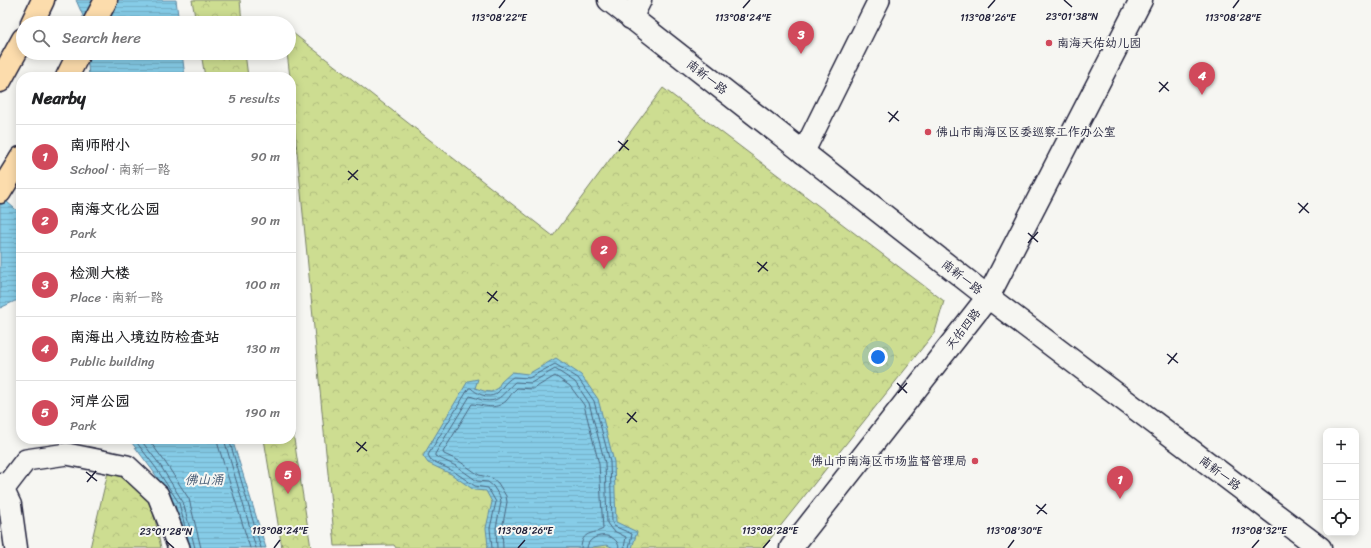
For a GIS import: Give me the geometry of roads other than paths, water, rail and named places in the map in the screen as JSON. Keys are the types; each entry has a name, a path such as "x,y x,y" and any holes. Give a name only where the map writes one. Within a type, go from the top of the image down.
{"highway":[{"path":"35,16 43,0"},
{"path":"98,16 106,0"},
{"path":"0,81 16,52"},
{"path":"70,72 76,60"},
{"path":"0,192 16,166"}],"main road":[{"name":"南新一路","path":"609,0 635,9 803,153 988,297 1320,548"},
{"name":"天佑四路","path":"791,548 988,297 1141,0"},
{"path":"2,487 10,505 16,548"}],"street":[{"path":"803,153 879,0"},
{"path":"2,487 26,460 67,454 127,466 158,495 179,548"}],"water":[{"path":"76,0 176,0 178,16 83,16"},
{"path":"88,60 183,60 184,72 89,72"},
{"path":"0,196 16,210 16,301 0,308"},
{"path":"556,358 581,375 598,399 614,462 616,522 637,532 632,548 614,548 607,545 591,548 486,548 488,546 486,528 492,502 486,491 474,490 451,474 428,463 423,456 468,381 478,379 475,388 491,392 497,389 501,382 512,372 528,374"},
{"name":"佛山涌","path":"133,444 234,444 266,548 186,548 175,505 153,471"}],"place":[{"name":"南海天佑幼儿园","path":"1049,43"},
{"name":"检测大楼","path":"801,54"},
{"name":"南海出入境边防检查站","path":"1202,95"},
{"name":"佛山市南海区区委巡察工作办公室","path":"928,132"},
{"name":"南海文化公园","path":"604,269"},
{"name":"佛山市南海区市场监督管理局","path":"975,461"},
{"name":"河岸公园","path":"288,494"},
{"name":"南师附小","path":"1120,499"}]}
